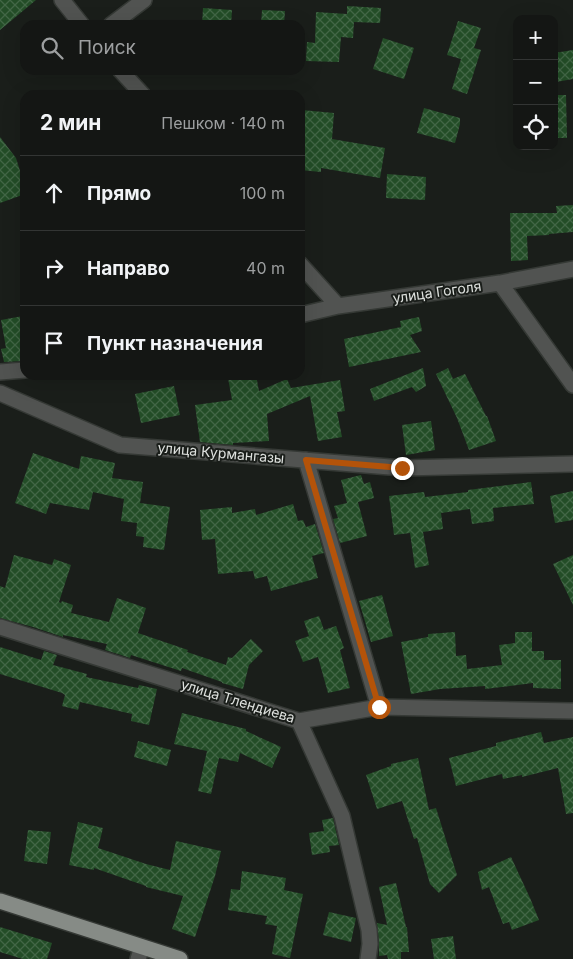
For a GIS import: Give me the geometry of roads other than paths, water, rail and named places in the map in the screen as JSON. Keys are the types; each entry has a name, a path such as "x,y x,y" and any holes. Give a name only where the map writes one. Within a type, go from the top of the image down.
{"main road":[{"path":"0,901 140,953 180,959"}],"street":[{"path":"62,0 78,20"},
{"path":"118,20 144,0"},
{"path":"125,75 138,90"},
{"name":"улица Гоголя","path":"305,314 338,306 500,283 573,269"},
{"path":"305,270 338,306"},
{"path":"500,283 573,385"},
{"path":"0,372 20,370"},
{"name":"улица Курмангазы","path":"0,393 120,445 402,468 573,464"},
{"path":"306,460 379,707"},
{"name":"улица Тлендиева","path":"0,627 299,721 379,707 573,710"},
{"path":"299,721 342,816 369,930 368,959"}]}
